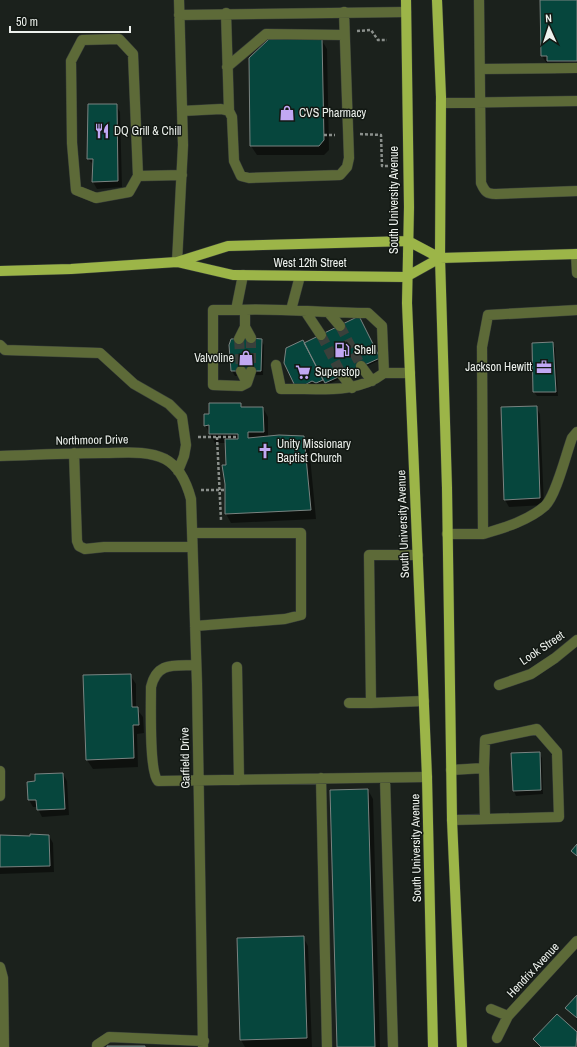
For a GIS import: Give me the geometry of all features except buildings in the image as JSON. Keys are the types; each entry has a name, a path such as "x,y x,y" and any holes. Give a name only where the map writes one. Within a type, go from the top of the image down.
{"main road":[{"name":"South University Avenue","path":"406,0 408,241 406,277 427,777 433,1047"},
{"path":"438,0 441,103 440,258 452,820 462,1047"},
{"name":"West 12th Street","path":"0,271 177,262 228,246 408,241 440,258"},
{"name":"West 12th Street","path":"177,262 233,275 406,277 440,258 576,254"}],"street":[{"path":"177,262 183,145 179,0"},
{"path":"479,0 481,183 484,191 488,194 577,191"},
{"path":"226,13 229,111 232,117 234,161 236,169 241,176 249,178 340,175 347,167 349,158 344,12"},
{"path":"179,15 226,13 406,12"},
{"path":"228,67 266,34 344,35"},
{"path":"119,39 133,54 138,176 129,192 96,198 76,190 72,143 71,61 82,40 119,39"},
{"path":"480,69 577,68"},
{"path":"441,103 577,100"},
{"path":"182,110 221,109 229,111"},
{"path":"138,176 182,175"},
{"path":"576,254 577,274"},
{"path":"243,275 240,310 251,338"},
{"path":"291,310 300,276"},
{"path":"246,371 247,383 241,386 213,385 212,310 291,310 329,313 368,313 382,326 384,373"},
{"path":"482,534 482,347 488,315 577,310"},
{"path":"305,312 321,335"},
{"path":"329,313 340,326"},
{"path":"240,339 246,327"},
{"path":"0,344 5,350 100,353 134,384 169,404 182,417 186,445 184,456 178,471"},
{"path":"276,365 281,389 352,388 372,381 384,373 410,373"},
{"path":"361,366 372,381"},
{"path":"342,375 352,388"},
{"path":"447,534 482,534 528,517 546,506 554,494 568,451 577,432"},
{"path":"74,453 77,541 79,546 85,549 104,547 192,547"},
{"name":"Northmoor Drive","path":"0,456 74,453 140,453 164,459 178,471"},
{"name":"Garfield Drive","path":"178,471 189,490 192,533 199,782 203,1044"},
{"path":"192,533 301,533 302,615 285,619 195,626"},
{"path":"371,703 369,555 418,555"},
{"name":"Look Street","path":"499,684 531,674 555,658 577,640"},
{"path":"196,665 165,667 158,671 153,678 151,687 152,741 154,775 158,781 199,782 321,778 427,777"},
{"path":"237,667 239,780"},
{"path":"349,703 424,701"},
{"path":"452,820 485,819 559,816 557,752 537,729 485,740 485,819"},
{"path":"451,770 484,768"},
{"path":"0,771 0,796"},
{"path":"321,778 327,1047"},
{"path":"385,778 393,1047"},
{"name":"Hendrix Avenue","path":"497,1038 508,1016 577,941"},
{"path":"0,967 3,978 4,1047"},
{"name":"Hendrix Avenue","path":"491,1009 508,1016"},
{"path":"97,1047 97,1045 109,1037 203,1044"}],"path":[{"path":"357,31 371,30 378,40 387,40"},
{"path":"357,134 381,135 382,166 390,166"},
{"path":"324,135 338,135"},
{"path":"198,437 238,437"},
{"path":"217,437 222,490 221,533"},
{"path":"196,490 222,490"}],"tunnel":[{"path":"340,326 361,366"},
{"path":"321,335 342,375"},
{"path":"251,338 251,371"},
{"path":"239,339 241,371"}],"place":[{"name":"CVS Pharmacy","path":"287,113"},
{"name":"DQ Grill & Chill","path":"102,131"},
{"name":"Shell","path":"342,350"},
{"name":"Valvoline","path":"246,358"},
{"name":"Jackson Hewitt","path":"544,367"},
{"name":"Superstop","path":"303,372"},
{"name":"Unity Missionary Baptist Church","path":"265,451"}]}
